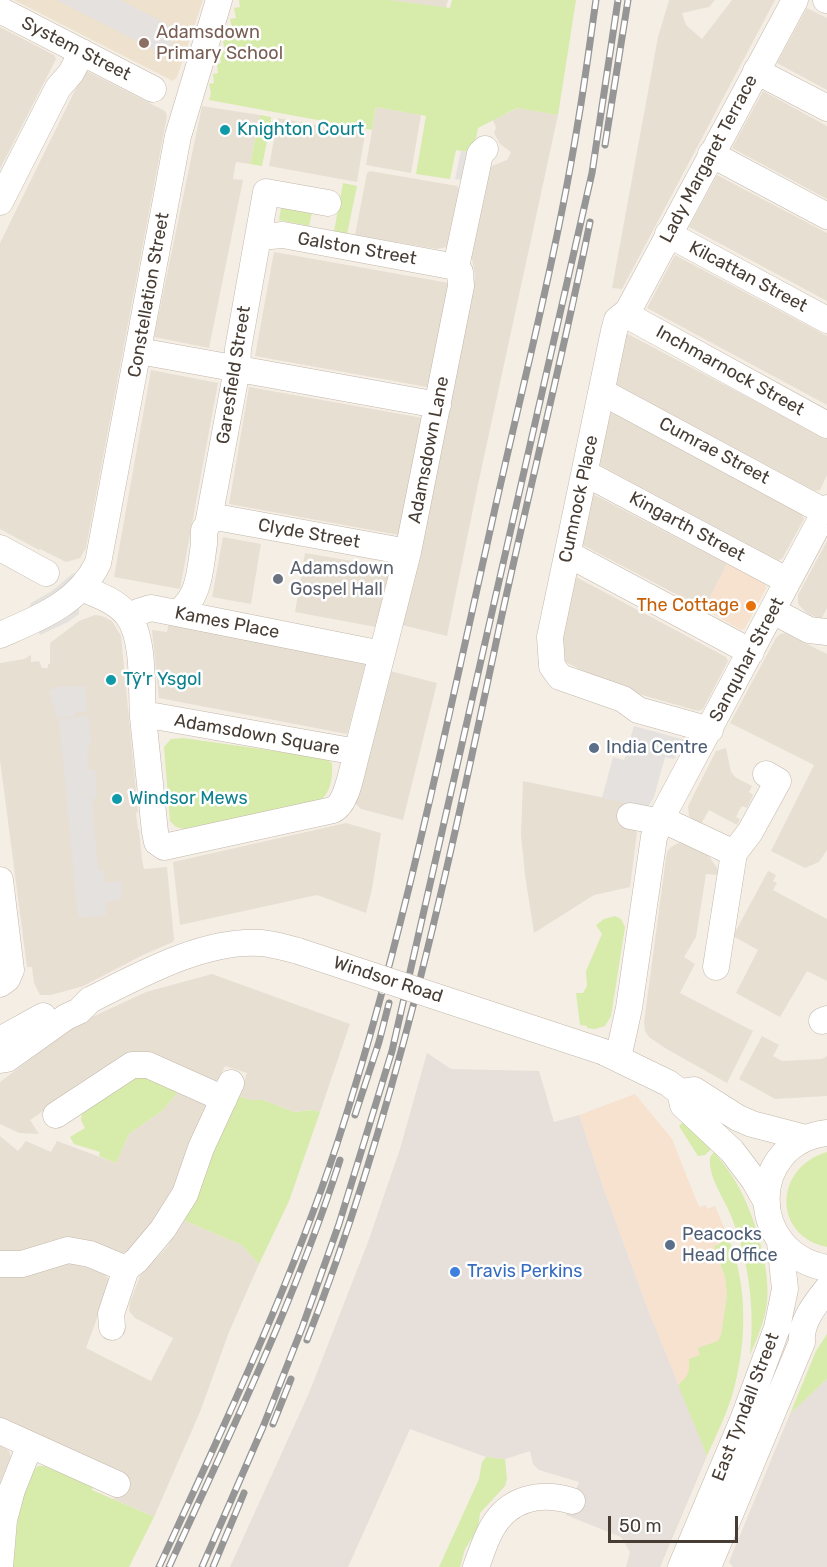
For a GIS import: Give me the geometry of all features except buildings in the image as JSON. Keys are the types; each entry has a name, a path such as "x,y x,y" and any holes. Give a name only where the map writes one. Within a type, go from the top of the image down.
{"street":[{"name":"Constellation Street","path":"3,626 52,611 64,604 81,588 94,571 102,549 178,136 219,0"},
{"name":"Lady Margaret Terrace","path":"625,320 668,234 795,0"},
{"name":"System Street","path":"0,10 153,89"},
{"path":"0,202 58,88 71,73 82,52"},
{"path":"756,70 827,108"},
{"name":"Adamsdown Lane","path":"357,752 408,552 461,286 460,272 456,267 480,154 485,149"},
{"path":"711,154 827,216"},
{"name":"Garesfield Street","path":"177,613 185,607 196,589 204,544 204,530 210,516 237,369 238,349 266,192 328,203"},
{"name":"Kilcattan Street","path":"668,234 827,320"},
{"name":"Galston Street","path":"258,237 290,236 456,267"},
{"name":"Cumnock Place","path":"625,320 602,392 550,637 553,668 560,677 628,701 638,710 710,730"},
{"name":"Inchmarnock Street","path":"625,320 827,425"},
{"path":"138,351 438,405"},
{"name":"Cumrae Street","path":"602,392 826,510"},
{"name":"Kingarth Street","path":"585,473 788,581"},
{"name":"Sanquhar Street","path":"611,1055 629,1008 654,837 660,821 826,510"},
{"name":"Clyde Street","path":"210,516 408,552"},
{"path":"0,548 46,573"},
{"path":"568,554 751,652"},
{"path":"81,588 106,598 129,617"},
{"name":"Kames Place","path":"129,617 151,608 382,654"},
{"path":"773,610 809,630 827,632"},
{"name":"Adamsdown Square","path":"129,617 138,644 143,714 157,842 164,847 333,810 338,808 345,797 357,752 143,714"},
{"path":"716,967 734,853 750,832 778,781 766,774"},
{"path":"630,816 672,824 734,853"},
{"path":"0,880 5,974"},
{"name":"Windsor Road","path":"0,1060 7,1059 60,1021 79,1011 90,1000 179,958 211,948 259,943 298,951 611,1055 668,1083 681,1092 684,1105 732,1151 754,1180 766,1201"},
{"name":"Windsor Road","path":"0,1040 75,1000 90,1000"},
{"path":"56,1115 132,1065 148,1065 227,1090 201,1148 185,1194 164,1229 126,1269 111,1314 112,1327"},
{"name":"Windsor Road","path":"681,1092 694,1090 738,1118 752,1124 816,1136"},
{"path":"816,1136 789,1149 777,1164 768,1181 766,1201 769,1223 780,1242 794,1256 812,1265 827,1268"},
{"name":"East Tyndall Street","path":"684,1560 733,1443 777,1328 782,1309 784,1271 780,1242"},
{"path":"0,1264 22,1264 68,1250 90,1254 126,1269"},
{"name":"East Tyndall Street","path":"708,1567 802,1342 801,1332 814,1305 827,1289"},
{"path":"802,1342 811,1338 827,1316"},
{"path":"0,1431 117,1484"},
{"path":"0,1567 4,1520 12,1490 30,1445"},
{"path":"476,1567 495,1522 514,1505 537,1496 560,1497 572,1501"}],"shaded area":[{"name":"Adamsdown Primary School","path":"14,0 203,0 177,77 173,81"},
{"path":"57,0 120,0 178,30 170,46 174,49 169,58"},
{"path":"389,0 448,0 446,8"},
{"path":"669,0 715,0 709,7 682,13 686,25 702,39 732,0 775,0 622,289 612,288 658,37"},
{"path":"807,8 827,18 827,90 777,63"},
{"path":"0,27 54,55 56,59 0,169"},
{"path":"85,70 165,111 167,116 86,548 80,558 66,562 0,529 0,243"},
{"path":"763,91 827,126 827,199 732,148"},
{"path":"202,106 260,115 250,164 236,162 233,179 243,180 209,348 154,337"},
{"path":"376,107 421,115 411,173 366,165"},
{"path":"518,108 558,115 447,636 402,625 459,361 475,275 471,254 487,170 507,160 511,152 500,144 494,133 496,128 493,120"},
{"path":"278,118 365,134 357,182 269,166"},
{"path":"461,151 473,153 467,181 455,179"},
{"path":"370,171 457,186 460,190 450,244 437,249 355,235 367,173"},
{"path":"717,175 827,233 827,301 689,227"},
{"path":"274,252 449,283 427,387 255,356"},
{"path":"675,255 827,336 827,405 647,308"},
{"path":"624,332 827,439 827,475 820,490 815,491 612,382"},
{"path":"151,370 218,383 180,589 114,577"},
{"path":"249,387 423,418 399,535 229,504"},
{"path":"606,412 614,414 802,515 804,519 782,559 778,560 594,462"},
{"path":"589,492 727,564 704,609 577,542"},
{"path":"223,537 261,544 251,604 212,597"},
{"path":"827,541 827,608 821,620 807,613 798,604 798,595"},
{"path":"305,553 393,568 376,627 295,612"},
{"path":"727,564 765,584 766,588 745,628 741,630 704,609"},
{"path":"80,572 55,596 28,610 31,603 52,591 72,574"},
{"path":"576,577 726,657 728,661 703,709 698,711 614,687 558,658 567,594"},
{"path":"79,608 79,614 68,622 40,635 38,630 60,621"},
{"path":"95,615 112,621 121,636 142,860 144,869 167,867 174,939 173,942 83,986 51,995 40,995 34,983 32,967 27,967 0,760 0,663 24,659 31,655 31,662 39,661 42,668 48,668 50,643 79,621"},
{"path":"170,618 368,655 347,734 159,698 152,630 167,632"},
{"path":"785,633 827,654 827,850 819,862 805,868 771,851 814,765 730,723 776,638"},
{"path":"390,671 437,683 403,820 361,809 355,803"},
{"path":"85,686 87,711 75,712 75,716 57,718 49,691 57,687"},
{"path":"89,716 91,740 87,754 89,770 95,770 97,798 92,799 98,871 104,871 105,883 121,881 122,899 106,902 106,915 78,918 59,719"},
{"path":"634,726 685,740 674,759 665,757 654,797 648,807 602,798 613,757 624,760 626,755 629,755"},
{"path":"726,748 731,772 735,777 752,786 749,792 753,795 747,808 741,807 736,817 740,819 737,825 709,810 700,826 689,816 688,806 716,751"},
{"path":"523,781 648,807 632,827 637,832 630,887 594,895 534,933 521,835"},
{"path":"346,823 381,833 366,913 317,895 180,925 173,862"},
{"path":"680,842 687,843 708,855 718,869 717,875 706,874 696,937 684,957 695,964 680,993 753,1031 727,1083 665,1048 649,1037 645,1031 644,1023 667,852"},
{"path":"768,871 776,875 773,881 777,883 773,890 827,919 827,981 807,971 780,1017 736,993 758,950 733,936"},
{"path":"212,974 350,1024 320,1112 313,1110 294,1112 263,1100 250,1100 239,1096 247,1073 225,1066 219,1079 215,1081 109,1066 30,1120 39,1134 19,1133 0,1124 0,1082 77,1024 146,992"},
{"path":"762,1036 779,1045 773,1056 782,1061 822,1059 827,1056 827,1096 775,1099 739,1079"},
{"path":"427,1053 451,1069 539,1071 554,1122 579,1115 647,1307 707,1456 660,1567 626,1567 630,1552 621,1537 566,1515 579,1482 539,1470 533,1464 530,1451 505,1459 486,1457 410,1429 348,1567 230,1567 309,1393 368,1242 400,1149"},
{"path":"179,1091 205,1105 206,1109 171,1194 130,1250 120,1254 72,1238 61,1238 19,1251 0,1252 0,1136 18,1151 26,1141 51,1152 57,1141 116,1163 129,1134 162,1111"},
{"name":"Peacocks Head Office","path":"635,1094 672,1139 699,1207 706,1205 707,1209 715,1206 728,1237 719,1240 720,1244 714,1246 725,1277 727,1294 721,1335 717,1346 691,1389 683,1397 647,1307 579,1115"},
{"path":"183,1220 242,1245 259,1264 229,1332 200,1412 154,1517 113,1499 120,1480 72,1452 0,1418 0,1277 24,1277 71,1263 102,1272 108,1278 109,1286 86,1348 151,1381 173,1338 135,1318 129,1311 130,1302 140,1276 168,1246"},
{"path":"827,1379 827,1567 733,1567 729,1562 790,1414"},
{"path":"0,1445 9,1451 11,1458 0,1484"}],"green space":[{"path":"239,0 389,0 450,8 452,0 576,0 558,115 517,108 478,128 473,153 456,150 450,179 416,174 426,116 376,107 372,130 209,100 211,93 209,84 214,83 213,74 218,73 217,64 221,63 219,53 225,51 223,41 228,39 226,30 232,28 230,19 236,18 234,8 240,7"},
{"path":"260,115 271,117 262,166 250,164"},
{"path":"343,183 357,186 347,234 334,231"},
{"path":"282,202 313,208 309,226 279,220"},
{"path":"183,738 324,758 332,763 329,789 322,800 310,807 184,829 176,827 170,821 164,747 171,739"},
{"path":"615,916 621,919 625,927 611,1016 605,1026 595,1029 587,1028 587,1026 580,1025 576,993 583,993 587,986 586,971 602,934 596,925 604,919"},
{"path":"143,1076 179,1091 162,1111 129,1134 116,1163 99,1156 100,1152 74,1144 70,1137 85,1128 81,1120 82,1111 130,1079"},
{"path":"239,1096 250,1100 263,1100 294,1112 313,1110 320,1112 289,1201 259,1264 242,1245 183,1220 198,1195 215,1148"},
{"path":"683,1122 711,1149 705,1155 698,1156 679,1126"},
{"path":"714,1152 733,1177 744,1198 764,1258 768,1289 766,1309 750,1355 752,1320 746,1268 732,1218 712,1173 710,1157"},
{"path":"827,1152 827,1247 809,1240 797,1230 789,1216 786,1201 789,1186 797,1172 809,1160"},
{"path":"728,1237 739,1274 743,1334 738,1373 731,1400 707,1456 678,1385 688,1374 689,1359 700,1355 698,1348 718,1341 721,1335 727,1294 725,1277 714,1246 720,1244 719,1240"},
{"path":"827,1334 827,1379 790,1414 816,1351"},
{"path":"486,1457 505,1459 507,1479 505,1486 480,1513 478,1529 465,1549 460,1567 439,1567 479,1479 482,1462"},
{"path":"38,1466 44,1466 63,1474 66,1469 94,1484 92,1490 154,1517 129,1567 13,1567 19,1507 34,1470"}],"railway":[{"path":"159,1567 254,1358 298,1252 337,1144 382,993 439,762 548,276 578,122 596,0"},
{"path":"202,1567 263,1427 302,1328 339,1224 392,1051 592,173 618,0"},
{"path":"605,145 628,0"},
{"path":"307,1340 368,1166 418,987 461,805 590,222"},
{"path":"355,1115 389,1003"},
{"path":"169,1567 282,1315 340,1160"},
{"path":"273,1424 291,1379"},
{"path":"213,1567 244,1493"}],"place":[{"name":"Adamsdown Primary School","path":"144,43"},
{"name":"Knighton Court","path":"225,130"},
{"name":"Adamsdown Gospel Hall","path":"278,579"},
{"name":"The Cottage","path":"751,606"},
{"name":"Tŷ'r Ysgol","path":"111,680"},
{"name":"India Centre","path":"594,748"},
{"name":"Windsor Mews","path":"117,799"},
{"name":"Peacocks Head Office","path":"670,1245"},
{"name":"Travis Perkins","path":"455,1272"}]}
